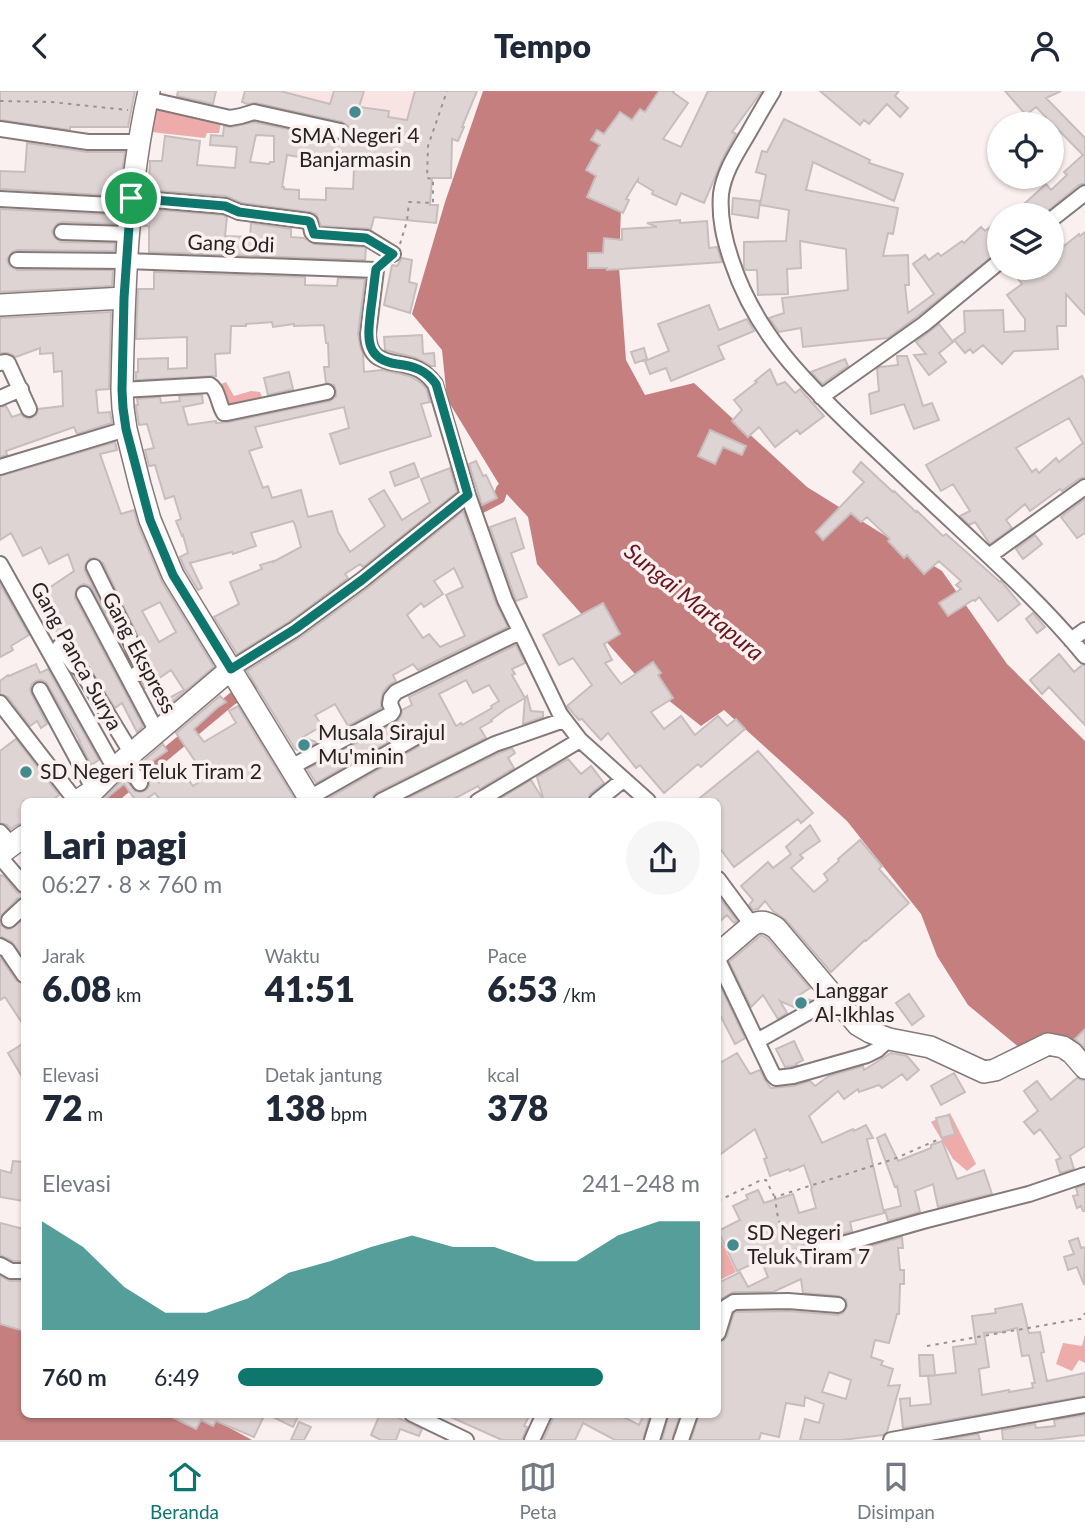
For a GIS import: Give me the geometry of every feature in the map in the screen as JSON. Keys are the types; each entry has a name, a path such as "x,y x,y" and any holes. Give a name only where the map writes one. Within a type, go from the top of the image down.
{"street":[{"path":"773,91 738,150 726,175 722,192 725,243 740,286 753,312 792,367 989,556 1085,656"},
{"path":"309,798 173,575 150,520 123,408 124,298 131,202 147,101 230,118 254,112 340,131"},
{"path":"0,129 88,142 140,142"},
{"path":"1064,210 1085,193"},
{"path":"0,199 225,206 239,212 308,221 314,234 366,238 393,254"},
{"path":"62,232 129,234"},
{"name":"Gang Odi","path":"17,260 376,269 368,334 370,345 381,360 419,369 427,373 436,384 469,499"},
{"path":"821,397 924,324 987,272"},
{"path":"0,305 124,298"},
{"path":"0,363 8,363 29,409"},
{"path":"122,390 210,385 215,389 224,413 327,392"},
{"path":"0,398 21,389"},
{"path":"0,467 126,429"},
{"path":"989,556 1085,487"},
{"path":"82,798 157,732 241,684 295,629 469,499 505,600 559,713 580,740 644,798"},
{"name":"Gang Panca Surya","path":"0,564 125,762"},
{"path":"94,567 142,668 129,679"},
{"name":"Gang Ekspress","path":"84,594 157,732"},
{"path":"1072,640 1085,630"},
{"path":"291,767 391,715 391,698 396,692 520,632"},
{"path":"60,646 75,666 79,667 125,762 139,782"},
{"path":"40,690 82,798"},
{"path":"0,703 82,798"},
{"path":"387,798 495,744 564,720"},
{"path":"313,798 418,736"},
{"path":"483,798 580,740"},
{"path":"601,798 623,780"},
{"path":"6,847 21,878"},
{"path":"721,883 752,925"},
{"path":"9,920 21,911"},
{"path":"721,951 752,925 767,922 776,927 858,1025 870,1032 889,1039 930,1047 984,1072 995,1070 1048,1044 1063,1047 1073,1053 1085,1068"},
{"path":"0,946 7,950 21,971"},
{"path":"721,966 776,1078 793,1076 867,1055 889,1039"},
{"path":"757,1041 834,998"},
{"path":"804,1255 1029,1194 1085,1175"},
{"path":"0,1265 11,1271 21,1271"},
{"path":"721,1323 726,1307 734,1302 838,1304"},
{"path":"891,1440 1085,1405"},
{"path":"425,1418 466,1440"},
{"path":"532,1440 542,1418"},
{"path":"652,1440 659,1418"},
{"path":"681,1440 689,1418"}],"path":[{"path":"393,254 399,249 409,202 433,203 433,179 427,178 428,146 447,91"},
{"path":"0,100 147,101"},
{"path":"775,1197 894,1159 936,1140"},
{"path":"721,1200 766,1180 775,1197 781,1227 790,1235 813,1235 819,1250"},
{"path":"927,1346 1081,1319 1085,1313"}],"shaded area":[{"name":"SMA Negeri 4 Banjarmasin","path":"260,91 441,91 432,135 348,118 347,131 255,108"},
{"path":"156,106 222,117 219,133 207,133 205,138 151,132"},
{"path":"226,382 234,396 251,391 260,392 263,400 226,409 219,385"},
{"path":"950,1113 976,1164 967,1171 953,1159 931,1122"},
{"path":"721,1240 736,1272 721,1280"},
{"path":"1085,1334 1085,1363 1079,1360 1072,1371 1056,1364 1063,1343 1082,1346"}],"water":[{"name":"Sungai Martapura","path":"483,91 675,91 655,108 621,208 619,267 626,360 645,395 694,383 807,487 942,571 1007,664 1085,741 1085,1052 1058,1036 1021,1049 968,1005 937,956 921,914 847,821 724,710 701,726 634,673 537,564 528,517 502,489 447,399 442,350 412,314 445,202"},
{"path":"0,1296 21,1305 21,1418 211,1418 252,1440 0,1440"}],"building":[{"path":"0,91 135,91 128,127 70,127 70,130 0,120"},
{"path":"178,91 216,91 213,104 177,96"},
{"path":"245,91 280,91 330,104 334,91 364,91 359,107 389,111 388,117 407,120 415,91 477,91 458,141 452,139 451,178 432,178 430,205 438,205 436,223 374,217 371,229 321,226 316,214 310,212 242,203 226,196 146,190 150,161 162,161 165,136 200,141 197,165 235,168 237,147 210,145 211,135 223,136 224,126 254,122 339,140 344,140 349,134 349,127 342,122 242,102","holes":["256,135 274,136 274,162 250,162","287,155 351,165 351,168 354,168 353,189 326,188 326,200 299,199 299,190 282,187"]},
{"path":"659,91 671,91 688,103 663,139 681,147 708,91 762,91 732,132 736,134 704,203 681,193 676,205 652,194 653,191 638,182 638,179 626,199 629,200 623,213 587,197 596,176 586,170 600,145 591,140 597,130 604,134 620,112 632,120 640,109 645,112"},
{"path":"820,91 899,91 895,96 908,108 900,117 887,104 869,124 864,120 860,125"},
{"path":"1005,91 1061,91 1046,98 1060,112 1041,112 1036,107 1030,112 1023,112"},
{"path":"1064,116 1085,138 1085,183 1057,203 1025,203 1041,189 1064,189 1064,178 1067,175 1064,172 1083,155 1064,136"},
{"path":"784,119 870,160 869,163 903,174 894,201 813,162 806,190 898,208 893,234 888,233 883,256 908,255 909,285 905,285 908,313 934,294 913,264 925,255 929,260 938,253 941,256 962,241 964,243 981,227 985,231 987,229 987,261 888,338 803,347 801,328 779,332 769,318 784,313 782,298 848,290 846,249 800,241 801,268 787,269 788,294 758,295 757,270 746,270 744,267 744,242 786,241 789,210 760,205 766,175 756,172 762,151 767,152"},
{"path":"27,143 87,152 125,152 119,196 0,189 0,171 25,172"},
{"path":"733,198 760,201 758,218 732,214"},
{"path":"0,209 117,215 116,224 62,222 52,231 54,237 61,242 115,243 114,251 17,250 7,259 9,265 17,270 113,270 112,286 0,292"},
{"path":"144,209 223,215 227,217 225,236 250,237 251,223 291,229 291,237 304,238 314,244 364,247 365,260 149,252 149,226 142,226"},
{"path":"680,220 680,223 707,221 709,248 717,247 722,262 607,270 588,268 588,253 603,253 604,238 622,240 622,229 657,227 647,223"},
{"path":"1085,232 1085,315 1066,294 1066,326 1057,326 1058,349 1014,351 1002,364 983,345 973,353 970,349 965,353 954,340 965,332 964,311 1003,310 1004,332 1025,331 1025,319 1007,295 1022,284 1019,280 1064,280 1064,246 1079,234 1080,236"},
{"path":"402,258 412,260 409,282 417,284 410,313 384,305 392,265 397,266"},
{"path":"154,272 305,277 305,285 337,286 338,278 365,279 358,333 364,372 382,370 410,376 421,383 426,388 430,402 421,404 431,436 340,464 330,434 349,428 344,407 255,427 262,447 249,451 263,488 268,486 272,498 301,490 308,517 332,511 338,532 350,552 385,526 369,499 384,490 402,520 430,502 421,479 450,468 457,492 363,567 360,564 345,574 348,578 290,621 237,654 214,617 239,604 230,582 262,569 260,565 273,562 301,547 295,525 293,521 251,533 256,546 190,563 202,588 198,590 180,557 188,553 176,521 181,519 174,496 165,499 155,465 149,466 145,450 154,448 147,424 139,425 137,399 160,397 161,403 180,401 179,396 202,395 203,403 183,407 188,425 229,422 330,401 336,396 336,391 334,385 326,383 324,367 329,367 328,343 324,325 294,324 273,327 272,322 231,326 230,353 215,354 216,376 136,380 138,359 168,358 168,369 187,368 187,337 136,339 138,289 154,289"},
{"path":"709,305 719,330 747,319 754,331 718,346 724,359 671,381 666,368 650,374 645,361 669,351 658,324"},
{"path":"111,312 109,389 96,390 98,413 110,412 112,423 77,434 74,427 6,451 7,455 0,457 0,407 6,406 12,417 21,414 29,419 36,415 38,409 63,406 62,371 54,372 53,353 40,354 40,348 16,357 0,353 0,318"},
{"path":"939,324 953,342 939,353 946,362 929,375 914,355 926,354 916,342"},
{"path":"422,335 423,354 434,353 435,366 385,350 384,337"},
{"path":"644,348 647,359 635,363 631,352"},
{"path":"897,356 907,356 923,406 932,403 939,420 914,429 904,404 871,414 869,394 879,391 877,369 898,365"},
{"path":"845,359 848,366 822,384 811,372"},
{"path":"770,369 777,385 785,382 795,393 800,389 824,416 800,434 797,430 775,447 759,427 748,437 732,421 742,410 734,400"},
{"path":"289,372 293,389 268,395 264,378"},
{"path":"1082,376 1085,382 1085,477 1062,491 1060,489 1030,511 1025,504 1006,520 1012,528 990,544 975,522 969,525 960,516 970,511 953,484 941,491 926,465","holes":["1069,418 1083,443 1059,462 1056,458 1039,473 1036,469 1032,472 1016,448"]},
{"path":"710,430 746,446 742,455 723,447 715,464 698,456"},
{"path":"115,442 117,450 100,454 121,514 134,510 162,582 214,667 172,702 169,698 184,690 171,670 145,688 142,682 150,674 151,664 103,563 95,558 89,559 85,571 119,639 90,586 79,586 75,598 143,726 137,732 122,703 115,708 69,636 60,637 48,617 53,614 40,594 74,571 68,554 49,564 41,547 23,556 11,533 0,540 0,476","holes":["160,602 176,632 159,642 142,611"]},
{"path":"476,461 497,498 482,505 469,464"},
{"path":"861,462 943,536 946,534 1001,581 1020,604 998,621 979,597 948,616 939,603 961,589 956,585 961,581 939,561 924,574 907,555 904,558 888,541 890,539 867,517 861,522 851,513 823,540 816,532 864,482 853,472"},
{"path":"414,463 419,477 395,486 390,472"},
{"path":"1085,499 1085,533 1077,538 1061,517"},
{"path":"463,511 496,603 508,627 418,670 413,664 393,675 396,681 383,692 381,708 348,726 335,704 315,715 322,726 303,737 316,742 315,744 300,751 295,749 247,671 301,637 368,588","holes":["454,568 463,587 446,595 465,636 440,647 429,634 423,638 407,615 421,603 424,607 443,594 434,581"]},
{"path":"515,518 524,548 511,553 527,597 516,601 490,527"},
{"path":"1035,535 1042,544 1023,559 1016,549"},
{"path":"0,584 29,635 11,646 13,650 0,657"},
{"path":"603,603 620,634 604,644 612,660 605,663 621,684 653,662 673,698 651,712 664,729 681,716 695,735 718,716 727,726 736,719 745,729 701,767 698,764 664,793 640,765 636,768 608,733 601,740 567,706 592,685 573,658 559,665 543,635"},
{"path":"1033,613 1045,627 1037,633 1026,619"},
{"path":"516,645 525,663 512,669 515,674 512,675 525,698 480,728 486,738 377,792 373,798 329,798 423,744 427,740 427,732 422,727 413,728 316,783 307,769 396,722 402,710 412,705 409,697","holes":["466,680 473,693 489,685 499,701 491,706 492,708 456,726 439,694"]},
{"path":"1059,654 1074,672 1085,665 1085,725 1049,687 1042,694 1030,680"},
{"path":"36,664 40,673 48,669 99,760 91,765 46,682 36,681 30,689 47,724 41,728 37,721 30,726 8,697 0,694 0,681"},
{"path":"220,696 226,702 194,729 204,742 236,723 229,711 238,706 294,798 159,798 155,793 148,798 134,798 124,784 103,798 125,778 135,791 146,790 149,782 139,765 163,744 167,751 146,768 159,783 180,768 193,786 206,777 176,733"},
{"path":"527,696 531,711 543,712 543,717 523,724"},
{"name":"SD Negeri Teluk Tiram 2","path":"16,739 59,795 55,798 21,798 21,824 11,829 0,823 0,751"},
{"path":"512,748 515,753 508,758 514,768 480,789 478,786 456,798 408,798"},
{"path":"758,751 813,813 801,823 798,819 734,867 721,850 721,798 700,798"},
{"path":"568,759 581,774 591,766 604,783 589,798 543,798 537,777"},
{"path":"531,780 542,798 501,798"},
{"path":"810,825 820,841 800,855 803,858 791,868 814,892 828,880 824,874 860,840 882,866 879,869 909,903 831,972 786,920 765,901 758,909 753,910 749,905 753,900 741,886 768,862 773,868 791,854 786,847"},
{"path":"0,875 21,893 21,898 0,917"},
{"path":"721,900 737,921 734,923 727,915 721,920"},
{"path":"21,921 21,955 12,942 0,936 0,923 10,929"},
{"path":"761,935 767,938 810,988 798,996 810,1000 796,1008 780,1001 787,1013 778,1019 763,995 751,1007 729,962"},
{"path":"0,957 21,983 21,1021 5,997 0,1000"},
{"path":"721,987 745,1038 735,1044 721,1017"},
{"path":"909,994 924,1016 912,1025 896,1003"},
{"path":"1085,1029 1085,1048 1075,1039"},
{"path":"794,1041 803,1060 797,1065 785,1067 776,1049"},
{"path":"21,1045 21,1075 8,1053"},
{"path":"737,1053 750,1074 760,1070 771,1088 810,1081 815,1086 829,1076 863,1066 864,1070 891,1053 907,1056 919,1070 907,1080 902,1074 882,1088 879,1085 859,1092 858,1089 844,1099 838,1091 809,1116 822,1143 866,1125 873,1138 867,1139 884,1213 850,1222 852,1231 801,1246 795,1253 797,1261 806,1264 902,1237 903,1248 898,1248 900,1270 904,1270 904,1284 900,1284 899,1314 889,1343 875,1340 871,1357 883,1361 881,1365 893,1369 888,1386 900,1385 887,1432 883,1435 842,1440 800,1440 805,1419 819,1423 824,1404 805,1397 804,1406 786,1403 779,1437 761,1433 759,1440 691,1440 698,1418 721,1418 721,1341 727,1336 734,1313 788,1311 838,1315 843,1313 847,1306 846,1300 839,1296 803,1293 801,1279 773,1292 733,1292 721,1299 721,1282 740,1272 748,1287 768,1277 761,1260 737,1271 721,1237 721,1230 740,1220 733,1206 748,1199 746,1195 758,1190 764,1203 793,1194 799,1213 816,1208 804,1165 770,1176 764,1159 767,1158 755,1129 721,1154 721,1062","holes":["829,1372 851,1380 846,1399 822,1392"]},
{"path":"954,1073 965,1092 941,1105 931,1086"},
{"path":"1077,1078 1085,1081 1085,1146 1070,1156 1074,1169 1060,1173 1056,1160 1061,1158 1040,1129 1034,1134 1024,1122 1038,1111 1024,1091 1037,1081 1051,1100"},
{"path":"949,1115 955,1134 942,1138 936,1118"},
{"path":"885,1134 898,1161 942,1141 957,1179 984,1170 992,1194 938,1207 933,1184 915,1191 920,1212 888,1221 885,1210 901,1206 897,1186 895,1187 877,1138"},
{"path":"13,1161 21,1162 21,1200 0,1197 0,1170 11,1173"},
{"path":"1085,1185 1083,1211 1081,1206 1077,1208 1073,1196 1078,1195 1076,1188"},
{"path":"0,1223 21,1228 21,1261 13,1261 0,1255"},
{"path":"1078,1238 1081,1248 1085,1247 1084,1285 1077,1267 1068,1270 1064,1257 1074,1254 1069,1241"},
{"path":"0,1276 10,1281 21,1281 21,1330 0,1324"},
{"path":"1022,1304 1029,1333 1040,1332 1047,1381 1085,1373 1085,1396 903,1428 900,1399 910,1398 910,1406 931,1404 928,1376 956,1373 953,1347 976,1344 972,1316 996,1313 995,1309","holes":["1017,1328 1022,1356 1029,1355 1035,1383 1032,1383 1033,1388 982,1395 979,1369 989,1367 984,1333"]},
{"path":"919,1355 933,1355 935,1375 920,1376"},
{"path":"1085,1415 1085,1435 1042,1440 1003,1440 1002,1430 1035,1424 1036,1428 1055,1426 1054,1420"},
{"path":"174,1418 263,1418 254,1437 216,1421 213,1426 201,1420 196,1429"},
{"path":"275,1418 297,1418 293,1427"},
{"path":"378,1418 399,1418 422,1429 419,1436 400,1429 396,1440 381,1440 371,1435"},
{"path":"453,1418 528,1418 522,1440 502,1440"},
{"path":"553,1418 626,1418 639,1425 642,1418 649,1418 643,1440 615,1440 583,1423 575,1440 543,1440"},
{"path":"668,1418 679,1418 672,1440 662,1440"},
{"path":"299,1422 311,1427 304,1440 291,1440"},
{"path":"978,1434 980,1440 945,1440"}],"waterway":[{"path":"453,530 474,511 499,498 502,489 515,481"},
{"path":"113,798 232,699 267,674"},
{"path":"0,894 21,876"}],"place":[{"name":"SMA Negeri 4 Banjarmasin","path":"355,112"},
{"name":"Musala Sirajul Mu'minin","path":"304,745"},
{"name":"SD Negeri Teluk Tiram 2","path":"26,772"},
{"name":"Langgar Al-Ikhlas","path":"801,1003"},
{"name":"SD Negeri Teluk Tiram 7","path":"733,1245"}],"route":[{"path":"131,198 225,206 239,212 308,221 314,234 370,239 393,254 376,269 368,339 381,360 419,369 427,373 436,384 468,495 362,580 295,629 231,669 173,575 150,520 126,429 122,390 124,298 131,198"}]}
